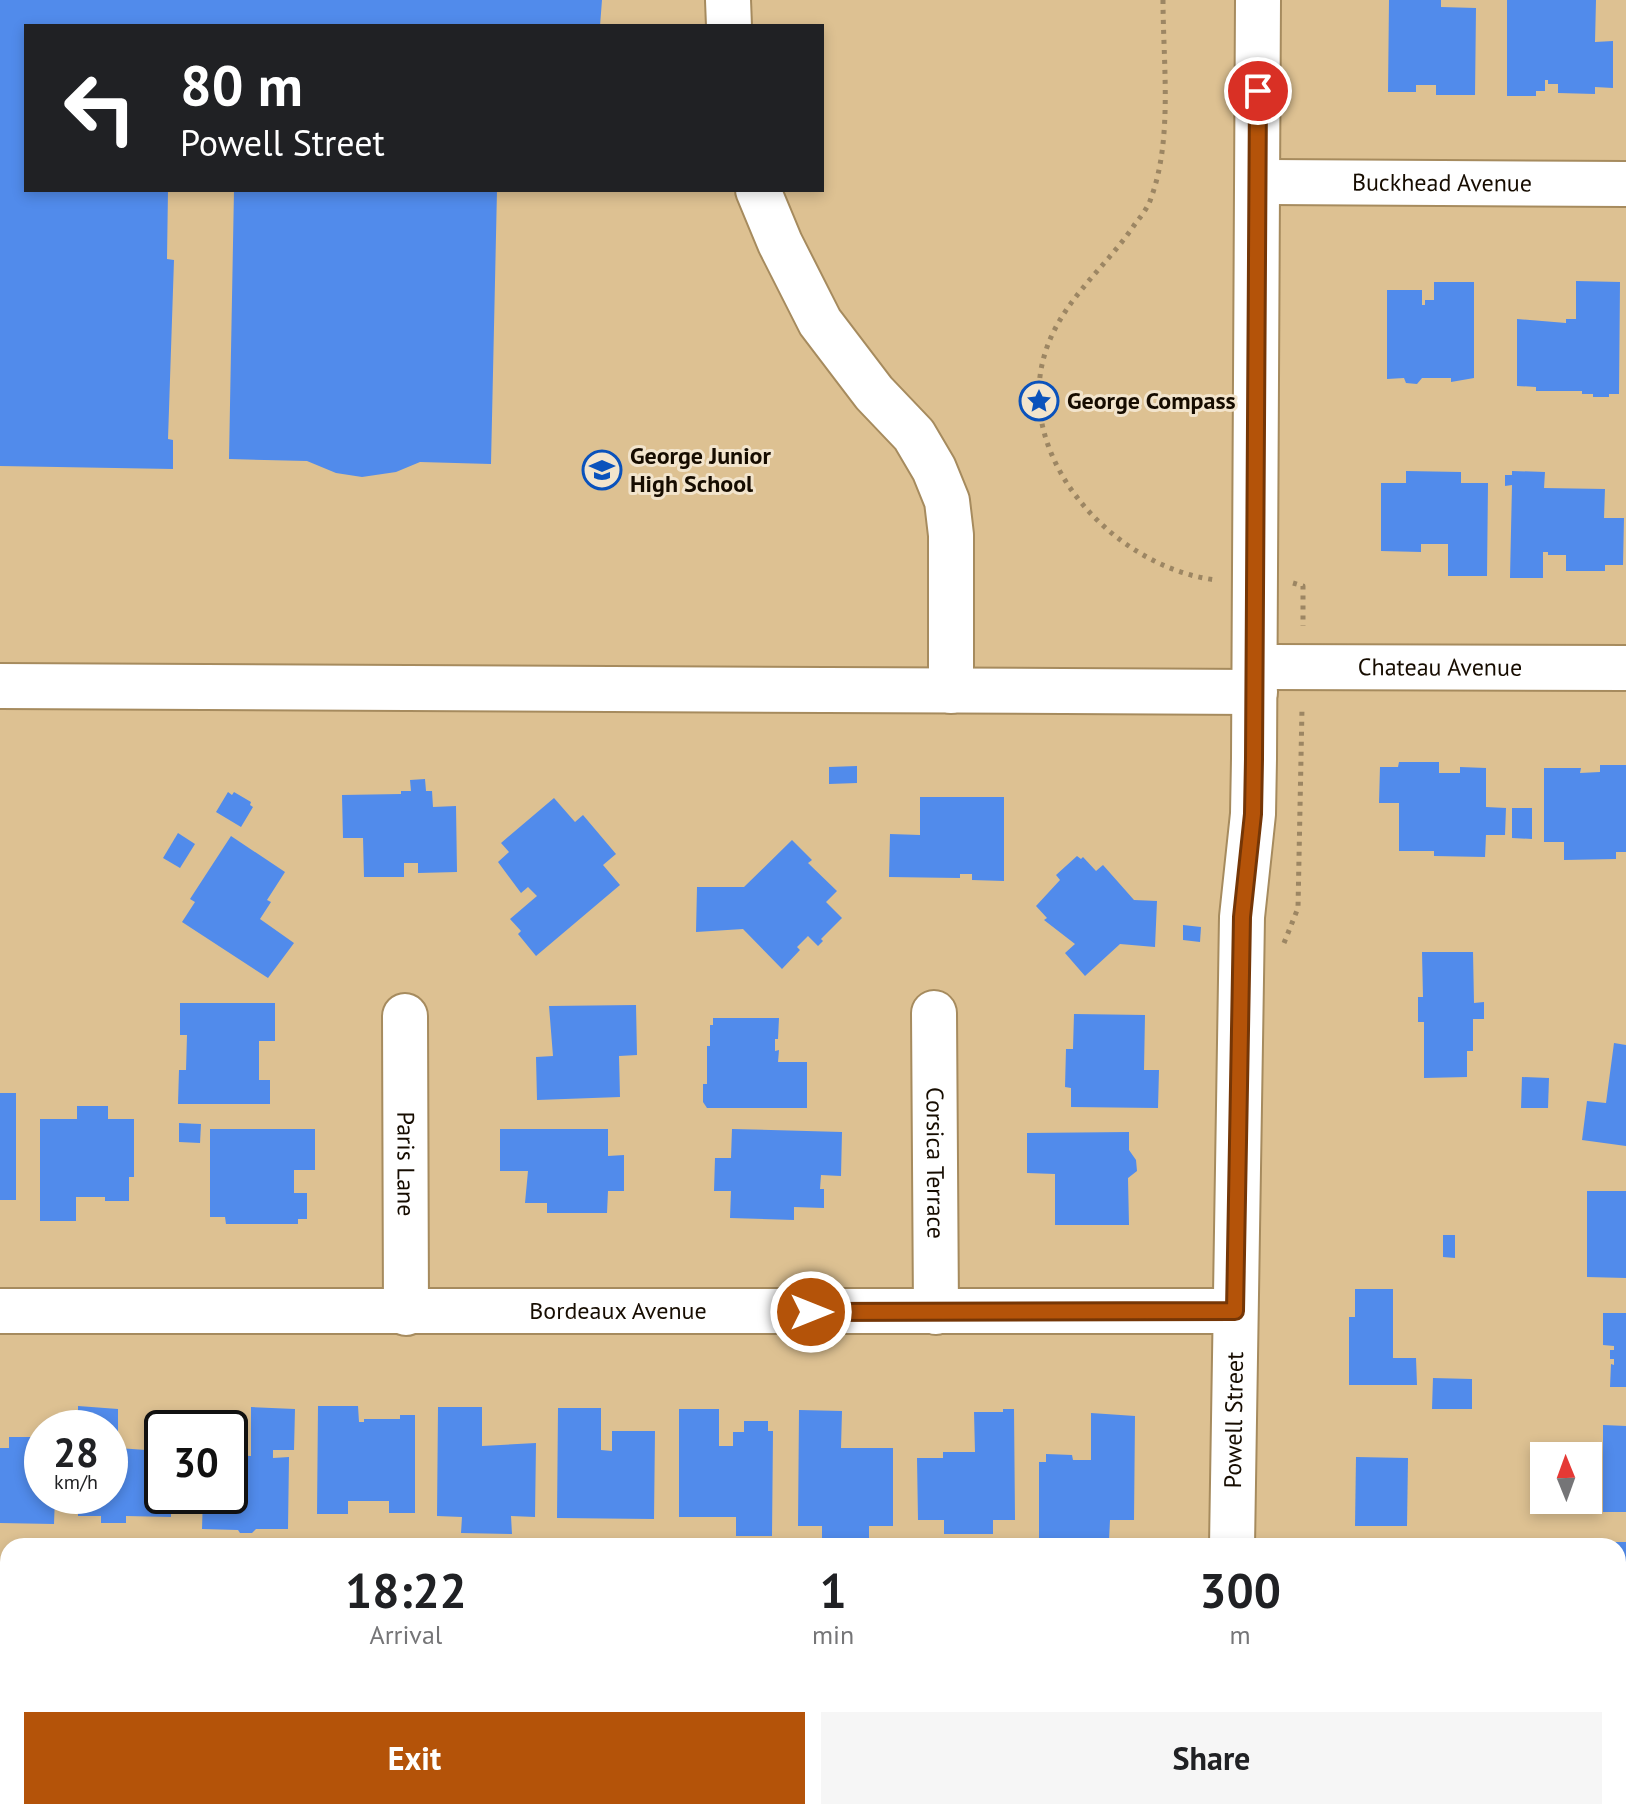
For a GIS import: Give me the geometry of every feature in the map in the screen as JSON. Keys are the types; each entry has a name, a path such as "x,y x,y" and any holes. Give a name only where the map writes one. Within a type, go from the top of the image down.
{"street":[{"path":"728,0 729,24"},
{"name":"Powell Street","path":"1232,1538 1242,917 1253,814 1256,679 1258,0"},
{"name":"Buckhead Avenue","path":"1258,182 1626,184"},
{"path":"759,192 780,243 820,322 874,393 914,435 934,469 947,501 951,535 951,691"},
{"name":"Chateau Avenue","path":"0,686 951,691 1626,668"},
{"name":"Corsica Terrace","path":"934,1013 936,1312"},
{"name":"Paris Lane","path":"405,1016 406,1313"},
{"name":"Bordeaux Avenue","path":"0,1311 1235,1311"}],"path":[{"path":"1163,0 1164,130 1161,163 1150,201 1126,238 1067,306 1051,338 1042,368 1039,401 1043,433 1061,474 1083,505 1117,540 1196,578 1222,581"},
{"path":"1285,581 1303,586 1303,635"}],"building":[{"path":"0,0 602,0 600,24 24,24 24,192 168,192 167,259 174,260 168,439 173,440 173,469 0,466"},
{"path":"1389,0 1441,0 1441,7 1476,8 1475,95 1436,95 1436,85 1416,85 1416,92 1388,92"},
{"path":"1507,0 1596,0 1595,42 1613,41 1613,88 1595,87 1595,94 1558,93 1558,84 1548,84 1545,80 1545,91 1536,91 1536,96 1507,96"},
{"path":"234,192 497,192 491,464 420,462 396,472 362,477 336,473 307,461 229,459"},
{"path":"1576,281 1620,282 1619,394 1593,397 1593,394 1582,394 1582,391 1536,391 1536,387 1517,386 1517,319 1566,323 1566,319 1576,319"},
{"path":"1434,282 1474,282 1474,378 1451,382 1451,378 1422,378 1417,384 1406,383 1404,378 1387,379 1387,290 1422,290 1422,305 1425,305 1425,300 1434,300"},
{"path":"1406,471 1461,472 1461,483 1488,483 1487,576 1448,576 1448,544 1421,544 1421,552 1381,551 1381,483 1406,483"},
{"path":"1512,471 1545,472 1544,488 1605,489 1604,518 1624,518 1623,565 1605,565 1605,571 1566,571 1566,555 1543,552 1543,578 1510,578 1512,485 1505,486 1505,475 1512,475"},
{"path":"1399,762 1439,762 1439,773 1460,773 1460,767 1486,768 1486,807 1506,808 1505,835 1486,835 1485,857 1434,856 1434,851 1399,851 1399,803 1379,803 1380,767 1398,767"},
{"path":"1600,765 1626,765 1626,852 1616,852 1616,859 1564,860 1564,842 1544,842 1544,768 1581,768 1580,773 1600,772"},
{"path":"857,766 857,783 829,784 829,767"},
{"path":"425,779 426,791 432,791 433,807 456,806 457,872 418,873 418,863 404,863 404,877 364,877 363,838 343,838 342,795 401,794 401,791 411,791 410,780"},
{"path":"228,792 251,802 253,807 241,827 216,812"},
{"path":"920,797 1004,797 1004,881 972,880 972,874 960,874 960,878 889,877 890,834 920,835"},
{"path":"554,798 575,822 583,815 616,854 603,865 620,885 536,956 510,919 537,896 528,887 521,893 498,862 509,852 501,843"},
{"path":"1512,808 1532,808 1532,839 1512,838"},
{"path":"178,833 195,844 180,868 163,858"},
{"path":"231,836 285,872 267,900 271,902 260,919 294,943 268,978 182,922 195,902 190,899"},
{"path":"792,840 812,860 808,863 837,891 826,902 842,918 818,946 808,936 782,969 743,929 696,932 697,887 744,887"},
{"path":"1077,856 1083,857 1096,871 1103,865 1134,900 1157,901 1155,947 1120,944 1085,976 1065,953 1075,944 1044,920 1047,918 1036,906 1060,880 1056,875"},
{"path":"1183,925 1201,927 1200,942 1183,940"},
{"path":"1422,952 1473,952 1474,1003 1484,1002 1484,1019 1473,1019 1473,1051 1467,1051 1467,1077 1424,1078 1424,1022 1418,1022 1418,997 1423,997"},
{"path":"180,1003 275,1003 275,1041 259,1041 259,1080 270,1080 270,1104 178,1104 179,1070 186,1070 187,1035 180,1035"},
{"path":"636,1005 637,1055 619,1056 620,1097 537,1100 536,1057 553,1056 549,1006"},
{"path":"1074,1014 1145,1015 1144,1070 1159,1070 1158,1108 1071,1107 1071,1088 1065,1087 1066,1049 1073,1049"},
{"path":"713,1018 779,1018 778,1039 775,1039 775,1051 779,1050 778,1062 807,1062 807,1108 707,1108 703,1102 703,1084 707,1084 707,1046 710,1046"},
{"path":"1614,1043 1626,1045 1626,1146 1582,1140 1587,1101 1606,1103"},
{"path":"1522,1077 1549,1078 1548,1108 1521,1108"},
{"path":"0,1093 16,1093 16,1200 0,1200"},
{"path":"77,1106 108,1106 108,1119 134,1119 134,1177 129,1177 129,1201 76,1197 76,1221 40,1221 40,1119 77,1119"},
{"path":"179,1123 201,1124 200,1143 179,1142"},
{"path":"210,1129 315,1129 315,1170 294,1170 294,1193 307,1193 307,1219 298,1219 298,1224 226,1224 225,1217 210,1217"},
{"path":"500,1129 608,1129 608,1156 624,1155 624,1191 608,1191 607,1213 547,1213 547,1203 525,1203 528,1171 500,1171"},
{"path":"732,1129 842,1132 841,1176 821,1175 824,1208 794,1207 794,1220 730,1218 731,1191 714,1191 715,1158 731,1158"},
{"path":"1129,1132 1129,1150 1136,1160 1137,1171 1128,1178 1129,1225 1055,1225 1055,1174 1027,1173 1027,1133"},
{"path":"1587,1191 1626,1191 1626,1278 1587,1277"},
{"path":"1443,1235 1455,1235 1455,1258 1443,1257"},
{"path":"1355,1289 1393,1289 1393,1358 1416,1358 1417,1385 1349,1385 1349,1317 1355,1317"},
{"path":"1603,1313 1626,1313 1626,1387 1610,1387 1614,1359 1610,1359 1610,1350 1614,1350 1614,1346 1603,1345"},
{"path":"1433,1378 1472,1379 1472,1409 1432,1409"},
{"path":"78,1406 118,1409 118,1410 78,1410"},
{"path":"318,1406 358,1406 359,1422 415,1415 415,1513 389,1513 389,1501 348,1501 348,1514 317,1514"},
{"path":"251,1407 295,1409 294,1450 273,1450 273,1458 289,1457 288,1529 256,1529 252,1533 240,1533 238,1530 202,1529 202,1514 248,1514 248,1456 251,1456"},
{"path":"438,1407 482,1407 482,1446 536,1443 535,1517 511,1516 512,1534 461,1533 462,1517 437,1516"},
{"path":"558,1408 601,1408 601,1450 612,1451 612,1431 655,1431 654,1519 557,1518"},
{"path":"679,1409 719,1409 719,1446 733,1446 733,1432 744,1432 744,1421 768,1421 768,1431 773,1431 772,1536 736,1536 736,1517 679,1517"},
{"path":"1003,1409 1014,1409 1015,1520 993,1520 993,1534 944,1534 944,1520 918,1520 917,1458 943,1458 943,1452 975,1452 974,1412 1003,1412"},
{"path":"799,1410 842,1411 841,1448 893,1448 893,1526 869,1526 869,1538 822,1538 822,1526 798,1526"},
{"path":"1091,1413 1135,1416 1134,1520 1110,1520 1109,1538 1039,1538 1039,1462 1046,1462 1046,1454 1072,1455 1073,1460 1091,1460"},
{"path":"1603,1425 1626,1426 1626,1512 1603,1512"},
{"path":"9,1437 24,1437 24,1514 54,1514 54,1524 0,1523 0,1448 9,1448"},
{"path":"128,1449 144,1450 144,1514 171,1514 171,1517 126,1516 126,1523 101,1523 101,1516 78,1516 128,1514"},
{"path":"1356,1457 1408,1458 1407,1526 1355,1526"}],"place":[{"name":"George Compass","path":"1039,401"},
{"name":"George Junior High School","path":"602,470"}],"route":[{"path":"811,1312 1235,1311 1242,917 1253,814 1258,91"}]}
